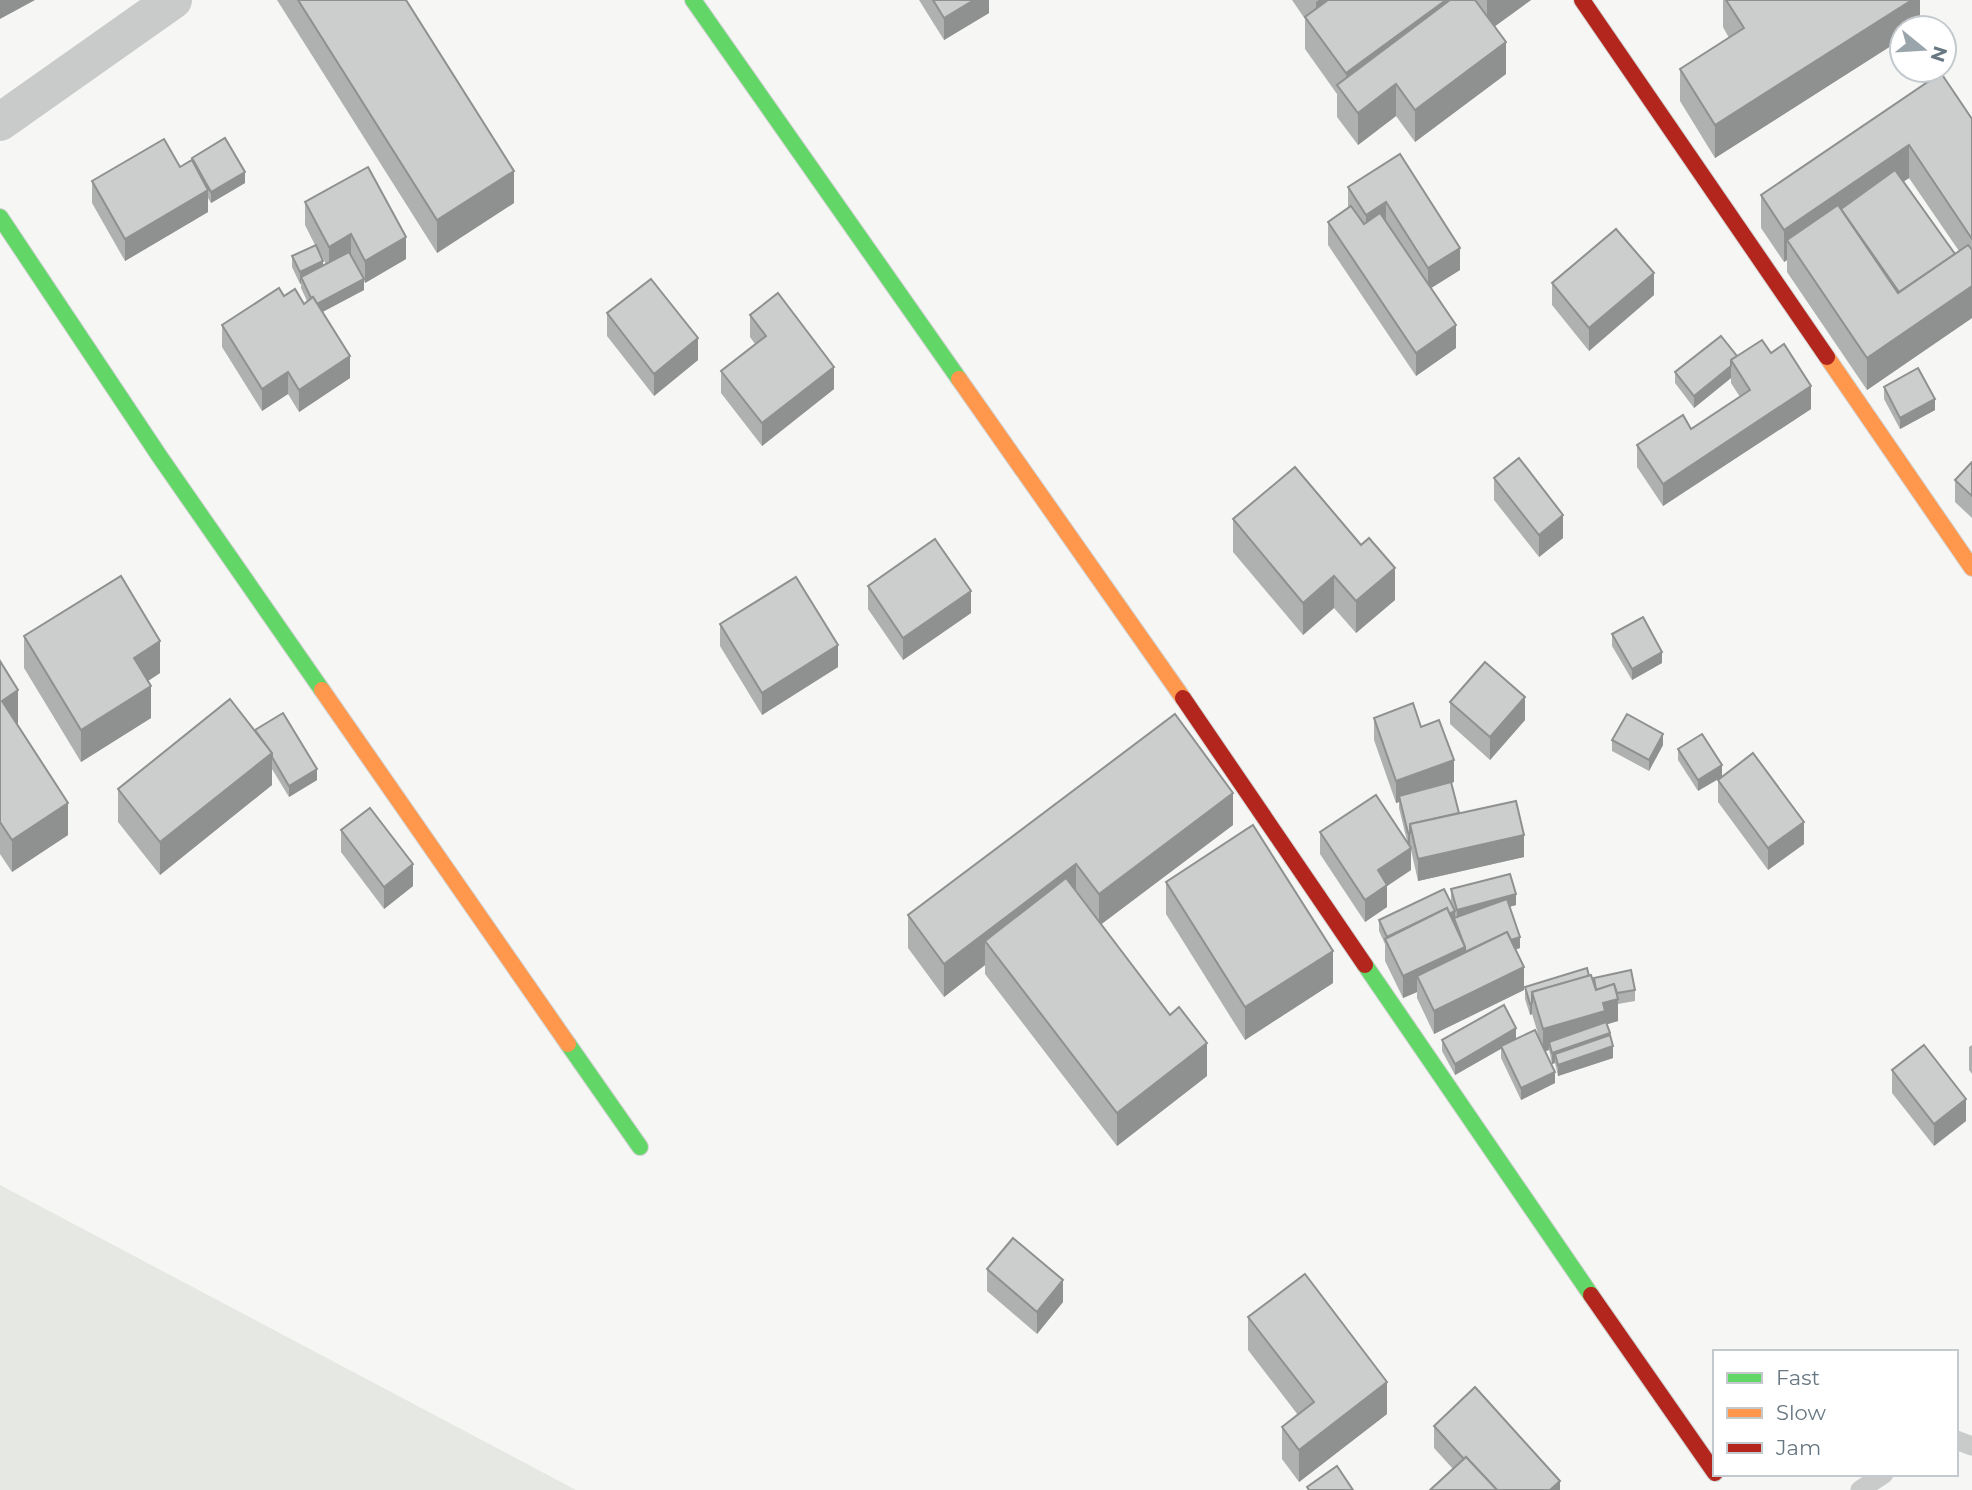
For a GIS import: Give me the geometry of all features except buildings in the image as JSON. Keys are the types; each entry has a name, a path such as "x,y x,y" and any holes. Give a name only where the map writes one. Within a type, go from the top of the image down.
{"street":[{"path":"0,122 173,0"},
{"path":"693,0 1223,755 1541,1224 1713,1471"},
{"path":"1582,0 1972,568"},
{"path":"0,217 160,457 640,1147"}],"lane":[{"path":"1860,1490 1881,1476"}],"shaded area":[{"path":"0,1185 576,1490 0,1490"}],"traffic: fast":[{"path":"693,0 959,379"},
{"path":"0,217 160,457 322,690"},
{"path":"1365,965 1591,1295"},
{"path":"568,1044 640,1147"}],"traffic: slow":[{"path":"1827,357 1972,568"},
{"path":"959,379 1183,698"},
{"path":"322,690 568,1044"}],"traffic: jam":[{"path":"1582,0 1827,357"},
{"path":"1183,698 1365,965"},
{"path":"1591,1295 1713,1470"}]}
